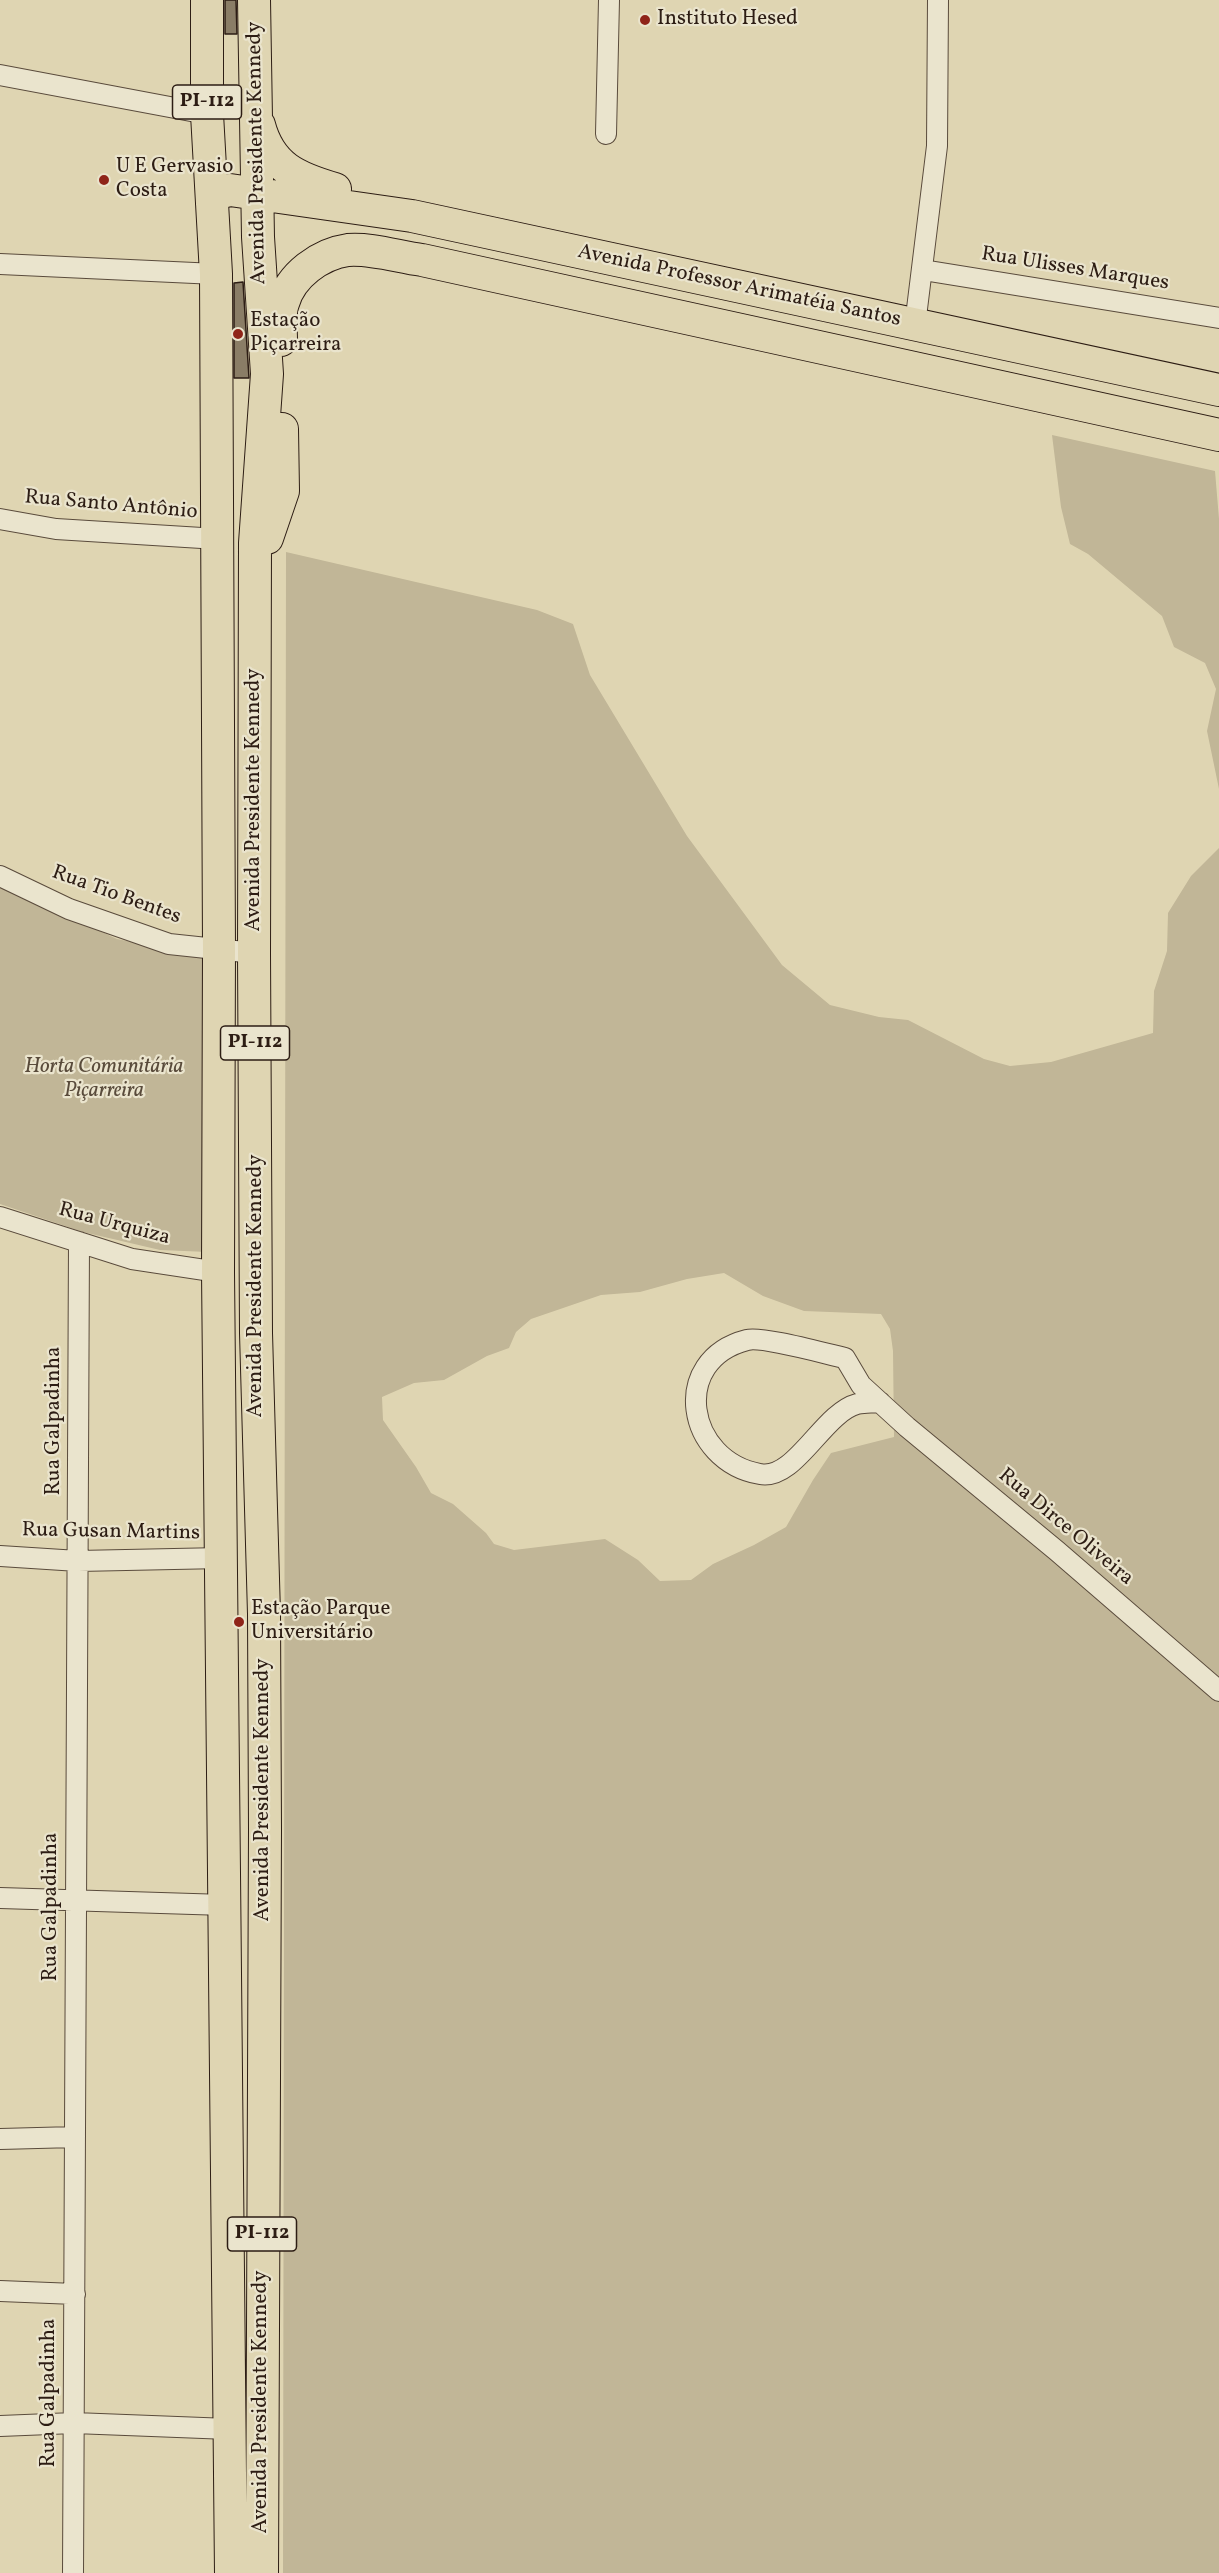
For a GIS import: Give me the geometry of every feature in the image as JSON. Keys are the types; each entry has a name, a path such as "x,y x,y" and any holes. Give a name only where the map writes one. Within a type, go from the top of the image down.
{"main road":[{"name":"Avenida Presidente Kennedy","path":"207,0 207,114 216,274 218,1272 231,2573"},
{"name":"Avenida Presidente Kennedy","path":"254,0 258,237 267,374 255,575 254,953 256,1356 264,1625 262,2573"},
{"path":"257,115 265,143 273,155 294,175 412,216"},
{"name":"Avenida Professor Arimatéia Santos","path":"212,204 215,196 221,191 230,190 257,192 412,216 1219,390"},
{"name":"Avenida Professor Arimatéia Santos","path":"255,575 283,491 282,305 288,290 303,272 322,258 349,250 422,260 1219,435"},
{"path":"1055,399 1120,397 1156,405 1164,405 1167,401 1167,395 1162,390 1095,373 1060,357"},
{"path":"1219,402 1204,401 1200,404 1199,410 1205,420 1219,425"},
{"path":"225,2116 264,2116"},
{"path":"226,2214 262,2213"}],"street":[{"path":"606,134 609,0"},
{"path":"915,325 937,146 938,0"},
{"path":"0,75 207,114"},
{"path":"0,264 216,274"},
{"name":"Rua Ulisses Marques","path":"923,270 1219,318"},
{"name":"Rua Santo Antônio","path":"0,519 56,529 218,539"},
{"name":"Rua Tio Bentes","path":"0,876 69,909 169,944 254,953"},
{"name":"Rua Urquiza","path":"0,1217 132,1259 218,1272"},
{"name":"Rua Galpadinha","path":"73,2573 80,1242"},
{"name":"Rua Dirce Oliveira","path":"880,1402 856,1404 827,1424 777,1473 762,1475 740,1468 714,1451 698,1420 694,1402 708,1363 729,1347 748,1340 766,1339 845,1358 861,1385 880,1402 1219,1690"},
{"name":"Rua Gusan Martins","path":"0,1556 78,1561 222,1558"},
{"path":"0,1898 225,1905"},
{"path":"0,2139 75,2137"},
{"path":"0,2291 75,2294"},
{"path":"0,2426 74,2423 229,2429"}],"green space":[{"path":"1052,435 1215,471 1219,519 1219,789 1207,731 1216,689 1205,663 1174,647 1162,616 1088,554 1070,544 1061,507"},
{"path":"286,552 537,610 573,624 590,675 687,836 782,965 830,1005 879,1017 908,1020 984,1059 1010,1066 1051,1062 1153,1033 1154,991 1167,951 1168,913 1191,876 1219,848 1219,2573 283,2573","holes":["724,1273 763,1296 804,1311 881,1314 890,1329 893,1351 894,1437 831,1453 786,1527 713,1564 691,1580 660,1581 638,1560 605,1539 514,1550 494,1544 486,1533 453,1504 431,1493 383,1420 382,1397 414,1383 444,1380 487,1356 509,1348 516,1332 531,1319 601,1295 640,1292 687,1279"]},
{"name":"Horta Comunitária Piçarreira","path":"0,884 117,939 207,957 208,1252 160,1250 83,1232 0,1204"}],"building":[{"path":"225,0 236,0 237,34 225,34"},
{"path":"243,282 249,378 234,378 234,283"}],"place":[{"name":"Instituto Hesed","path":"645,20"},
{"name":"U E Gervasio Costa","path":"104,180"},
{"name":"Estação Piçarreira","path":"238,334"},
{"name":"Estação Parque Universitário","path":"239,1622"}]}
